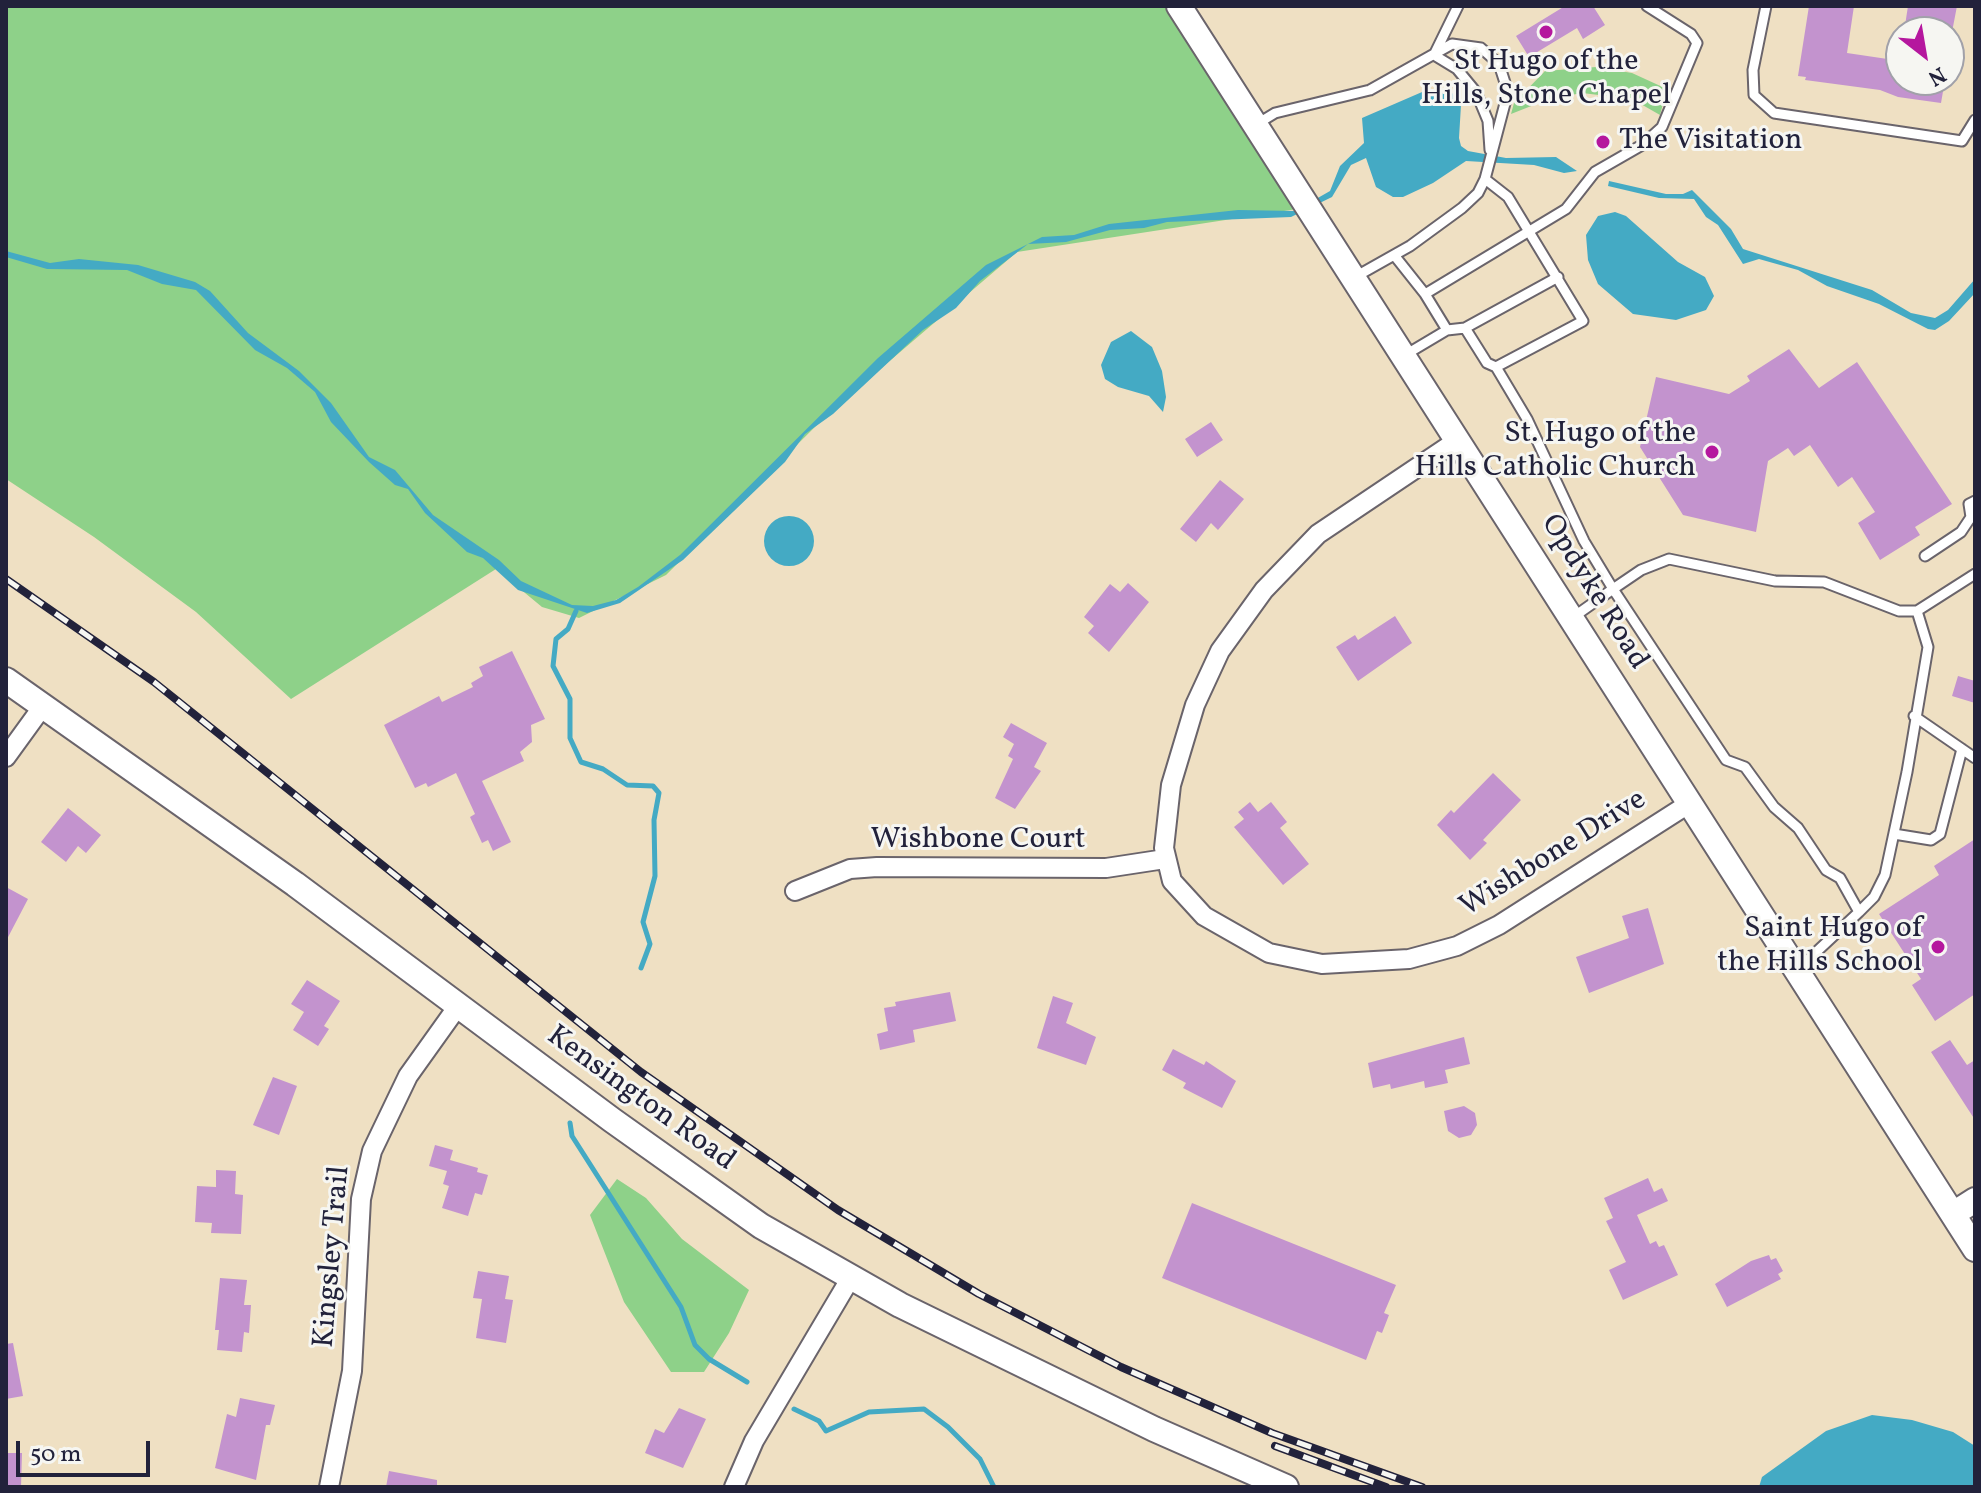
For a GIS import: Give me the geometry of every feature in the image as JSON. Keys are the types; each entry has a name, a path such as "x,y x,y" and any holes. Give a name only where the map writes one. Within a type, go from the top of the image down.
{"street":[{"name":"Opdyke Road","path":"1179,6 1975,1249"},
{"name":"Wishbone Drive","path":"1458,440 1318,534 1286,565 1232,634 1203,685 1182,742 1166,813 1165,859 1172,881 1191,905 1249,945 1300,961 1385,962 1434,954 1479,936 1543,899 1690,803"},
{"name":"Kensington Road","path":"6,680 295,884 696,1182 850,1279 1154,1429 1286,1487"},
{"path":"6,757 43,706"},
{"name":"Wishbone Court","path":"795,891 850,869 1106,868 1165,859"},
{"name":"Kingsley Trail","path":"329,1487 352,1371 361,1199 372,1151 401,1088 458,1006"},
{"path":"1953,1214 1975,1200"},
{"path":"734,1487 754,1441 850,1279"}],"lane":[{"path":"1434,55 1458,6"},
{"path":"1425,294 1566,209 1595,172 1642,145 1667,119 1697,43 1691,34 1647,6"},
{"path":"1766,6 1753,70 1754,95 1774,113 1962,141 1975,120"},
{"path":"1256,125 1275,113 1370,90 1452,44 1475,46 1494,57 1505,72 1508,92 1485,179 1462,208 1394,255 1355,277"},
{"path":"1434,55 1457,69 1476,92 1488,121 1490,151"},
{"path":"1485,179 1508,197 1583,321 1496,367"},
{"path":"1394,255 1425,294 1447,330"},
{"path":"1405,355 1447,330 1465,328 1558,277"},
{"path":"1465,328 1487,363 1496,367 1527,419 1584,541 1726,760 1745,767 1774,807 1798,828 1826,870 1840,878 1859,912"},
{"path":"1925,556 1961,532 1971,517 1969,504 1975,501"},
{"path":"1572,618 1641,570 1669,559 1775,581 1824,582 1899,611 1917,611 1975,574"},
{"path":"1797,970 1859,912 1881,885 1907,772 1928,647 1917,611"},
{"path":"1914,716 1975,758"},
{"path":"1894,834 1931,840 1940,834 1962,749"}],"green space":[{"path":"6,6 1165,6 1297,209 1017,252 830,412 666,575 579,618 542,607 496,569 291,699 196,612 94,537 6,479"},
{"path":"1596,67 1632,73 1667,89 1660,115 1632,99 1582,93 1549,99 1511,114 1514,103 1545,71"},
{"path":"617,1179 646,1198 682,1239 749,1290 729,1333 704,1372 671,1372 624,1302 590,1215"}],"water":[{"path":"1429,89 1450,90 1461,105 1459,138 1461,146 1468,151 1506,158 1556,157 1577,171 1564,173 1534,165 1466,161 1433,183 1403,197 1393,197 1376,187 1366,158 1351,165 1332,197 1291,217 1167,222 1144,228 1110,230 1066,242 1028,244 1042,237 1074,235 1109,224 1238,210 1295,211 1330,191 1340,166 1364,143 1362,118"},
{"path":"1609,181 1666,194 1683,194 1692,190 1731,229 1743,249 1872,290 1911,313 1935,318 1948,310 1975,279 1975,293 1949,321 1935,330 1928,329 1879,304 1827,286 1798,270 1759,259 1743,264 1718,225 1706,217 1694,199 1659,198 1608,186"},
{"path":"1615,212 1626,216 1678,262 1705,277 1714,296 1706,310 1676,320 1633,314 1598,284 1588,260 1586,235 1598,216"},
{"path":"1028,244 980,281 956,308 923,330 833,414 805,434 785,462 683,560 620,603 587,613 518,590 483,558 467,552 425,513 408,489 395,485 331,422 315,392 287,368 255,350 196,290 162,284 127,270 47,269 6,257 6,251 50,263 79,259 138,265 195,282 210,291 248,333 299,371 331,403 369,457 395,470 433,515 499,560 521,581 572,605 593,606 616,600 680,555 878,358 986,265"},
{"path":"1131,331 1152,347 1162,371 1166,397 1163,412 1149,396 1118,387 1105,379 1101,365 1111,342"},
{"path":"789,516 807,523 814,541 807,559 789,566 771,559 764,541 771,523"},
{"path":"1872,1415 1912,1420 1953,1432 1975,1446 1975,1487 1759,1487 1762,1477 1826,1431"}],"building":[{"name":"St Hugo of the Hills, Stone Chapel","path":"1565,6 1593,6 1605,25 1583,39 1577,28 1529,57 1516,36"},
{"path":"1809,6 1854,6 1847,53 1885,59 1885,92 1805,80 1806,77 1798,76"},
{"path":"1908,6 1957,6 1955,16 1906,16"},
{"path":"1895,96 1942,96 1941,103"},
{"name":"St. Hugo of the Hills Catholic Church","path":"1789,349 1819,388 1857,362 1952,504 1915,527 1920,535 1880,560 1858,523 1875,512 1852,477 1838,487 1810,445 1794,456 1788,448 1768,461 1756,532 1683,515 1640,447 1656,377 1729,394 1750,381 1747,376"},
{"path":"1211,422 1223,440 1197,457 1185,439"},
{"path":"1220,480 1244,499 1218,530 1211,523 1196,542 1180,529"},
{"path":"1128,583 1149,602 1109,652 1088,633 1094,626 1084,617 1110,584 1120,592"},
{"path":"1395,616 1412,643 1358,681 1336,647 1355,635 1358,640"},
{"path":"512,651 545,719 531,725 532,742 520,752 524,761 482,781 511,842 493,851 488,840 482,843 470,817 475,814 456,773 428,787 426,783 415,788 384,725 439,696 442,702 473,687 471,683 483,676 479,667"},
{"path":"1958,676 1975,681 1975,703 1952,696"},
{"path":"1011,723 1047,743 1034,767 1041,771 1015,809 995,798 1013,759 1008,756 1014,744 1003,737"},
{"path":"1493,773 1521,800 1483,840 1487,843 1470,860 1437,825 1451,810 1454,813"},
{"path":"1250,802 1258,812 1271,802 1287,822 1280,828 1309,864 1283,885 1234,827 1244,819 1238,812"},
{"path":"68,808 101,835 86,853 78,846 66,862 41,842"},
{"name":"Saint Hugo of the Hills School","path":"1975,839 1975,994 1935,1021 1912,985 1921,979 1879,914 1939,875 1934,866"},
{"path":"6,887 28,899 6,941"},
{"path":"1648,908 1664,964 1589,993 1576,957 1629,938 1622,916"},
{"path":"307,980 340,1001 324,1026 329,1029 318,1046 293,1030 304,1012 291,1004"},
{"path":"950,992 956,1021 913,1030 915,1042 880,1050 877,1034 888,1031 884,1008 896,1006 895,1002"},
{"path":"1053,996 1073,1003 1066,1023 1096,1037 1086,1065 1037,1048"},
{"path":"1464,1037 1470,1064 1445,1070 1448,1083 1425,1088 1424,1081 1391,1089 1390,1084 1373,1088 1368,1063"},
{"name":"Saint Hugo of the Hills School","path":"1950,1040 1967,1065 1975,1060 1975,1120 1931,1052"},
{"path":"1173,1049 1204,1065 1206,1061 1236,1081 1222,1108 1183,1088 1186,1083 1162,1070"},
{"path":"273,1077 297,1086 279,1135 253,1125"},
{"path":"1464,1106 1475,1113 1477,1125 1471,1135 1459,1138 1448,1131 1444,1111"},
{"path":"435,1145 453,1150 450,1160 478,1168 477,1172 488,1175 482,1195 475,1193 468,1216 442,1208 449,1186 443,1184 447,1171 429,1166"},
{"path":"216,1170 236,1171 235,1194 243,1195 241,1234 211,1233 212,1223 195,1222 197,1186 216,1187"},
{"path":"1648,1178 1654,1192 1662,1188 1668,1201 1637,1215 1650,1244 1656,1241 1659,1247 1664,1245 1678,1275 1623,1300 1609,1270 1626,1262 1606,1221 1613,1218 1604,1198"},
{"path":"1192,1203 1396,1285 1384,1313 1389,1315 1382,1333 1377,1331 1366,1360 1162,1278"},
{"path":"1769,1255 1771,1260 1776,1258 1783,1271 1778,1274 1781,1279 1727,1307 1715,1284 1751,1261"},
{"path":"478,1271 509,1276 505,1299 513,1300 506,1343 476,1338 482,1299 473,1298"},
{"path":"220,1278 247,1280 244,1305 251,1305 249,1333 244,1332 242,1352 217,1350 219,1330 215,1330"},
{"path":"13,1343 23,1396 6,1399 6,1344"},
{"path":"240,1398 275,1405 270,1425 266,1425 256,1480 215,1468 227,1414 236,1417"},
{"path":"679,1408 706,1419 683,1468 645,1453 655,1429 664,1433"},
{"path":"6,1453 22,1453 21,1487 6,1487"},
{"path":"389,1471 437,1480 437,1487 386,1487"}],"waterway":[{"path":"576,611 568,629 556,639 553,666 570,699 570,738 581,762 603,769 627,785 653,786 659,793 654,820 655,876 643,922 650,944 641,968"},
{"path":"570,1123 572,1136 681,1307 695,1345 709,1359 747,1382"},
{"path":"794,1409 819,1421 826,1431 869,1412 924,1409 948,1427 980,1459 994,1487"}],"railway":[{"path":"6,579 154,682 641,1072 838,1210 979,1294 1121,1367 1272,1433 1422,1487"},
{"path":"1275,1446 1386,1487"}],"place":[{"name":"St Hugo of the Hills, Stone Chapel","path":"1546,32"},
{"name":"The Visitation","path":"1603,142"},
{"name":"St. Hugo of the Hills Catholic Church","path":"1712,452"},
{"name":"Saint Hugo of the Hills School","path":"1938,947"}]}
